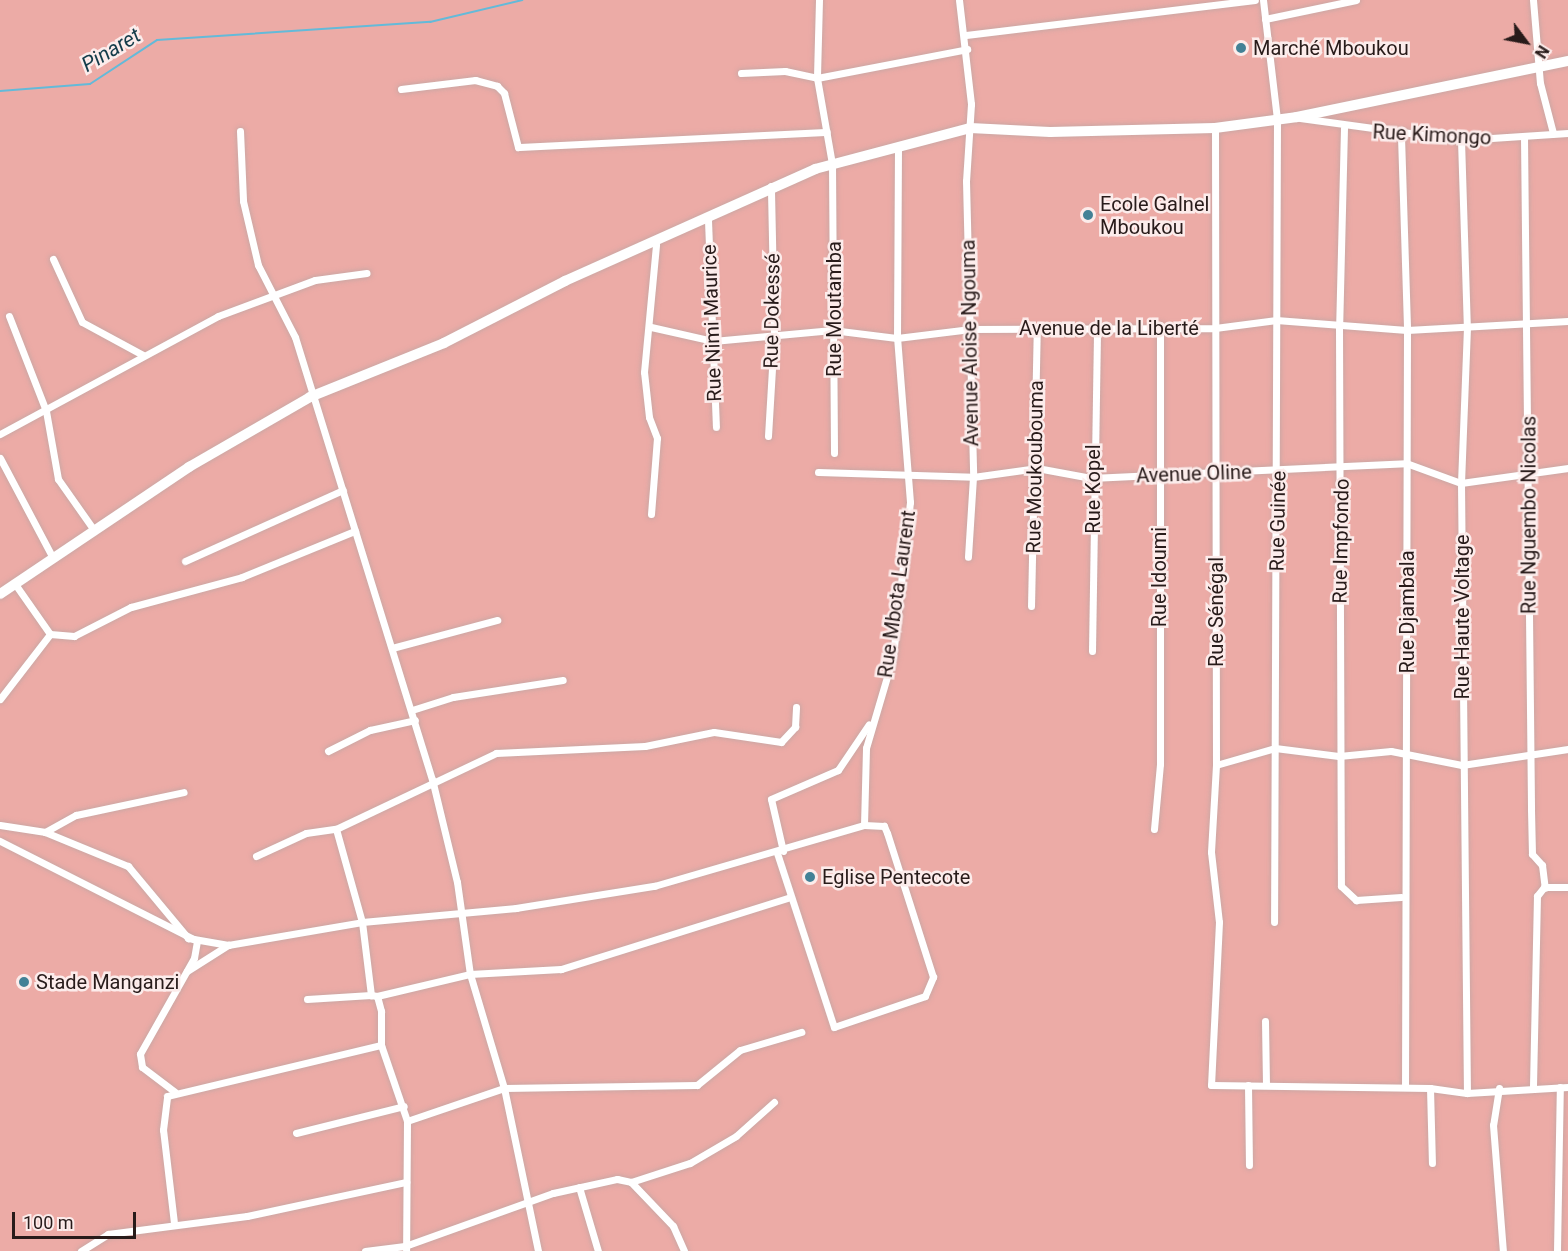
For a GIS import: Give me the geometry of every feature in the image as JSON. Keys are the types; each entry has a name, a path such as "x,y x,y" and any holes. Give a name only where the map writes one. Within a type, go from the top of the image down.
{"main road":[{"path":"0,594 189,467 310,398 656,245 771,186 832,164 970,128 1050,132 1215,128 1276,120 1568,61"}],"street":[{"name":"Rue Moutamba","path":"819,0 817,78 832,164 834,453"},
{"name":"Avenue Aloise Ngouma","path":"959,0 966,35 970,128 973,477 968,557"},
{"path":"966,35 1255,0"},
{"name":"Rue Guinée","path":"1263,0 1276,120 1279,472 1275,922"},
{"path":"1265,19 1356,0"},
{"path":"1533,0 1538,67 1554,133"},
{"path":"741,73 785,71 817,78 967,49"},
{"path":"401,89 475,80 497,86 504,93 518,147 827,132"},
{"name":"Rue Kimongo","path":"1297,117 1344,128 1401,136 1461,140 1568,133"},
{"name":"Rue Sénégal","path":"1215,128 1216,765 1211,852 1219,922 1209,1079 1219,1089 1248,1085"},
{"name":"Rue Impfondo","path":"1344,128 1338,327 1342,468 1339,756 1342,892 1356,900 1401,897"},
{"path":"240,131 243,201 258,265 278,298 295,337 310,398 344,490 432,779 470,974 504,1088 538,1251"},
{"name":"Rue Djambala","path":"1401,136 1407,330 1407,753 1401,897 1407,951 1405,1087"},
{"name":"Rue Nguembo Nicolas","path":"1524,137 1532,854 1542,865 1533,1086"},
{"name":"Rue Haute Voltage","path":"1461,140 1467,327 1461,483 1467,1094"},
{"name":"Rue Mbota Laurent","path":"864,825 866,748 893,656 910,502 905,476 897,338 898,146"},
{"name":"Rue Dokessé","path":"768,436 774,334 771,186"},
{"name":"Rue Nimi Maurice","path":"708,220 716,427"},
{"path":"651,514 657,438 648,417 644,372 651,327 656,245"},
{"path":"53,258 82,322 143,354"},
{"path":"0,434 46,411 143,354 218,316 278,298 315,280 367,273"},
{"path":"9,316 46,411 58,479 94,530"},
{"name":"Avenue de la Liberté","path":"651,327 713,340 832,330 897,338 970,329 1160,325 1215,328 1276,320 1338,327 1407,330 1568,321"},
{"name":"Rue Idoumi","path":"1154,829 1160,764 1160,325"},
{"name":"Rue Kopel","path":"1092,651 1091,478 1097,326"},
{"name":"Rue Moukoubouma","path":"1031,606 1037,468 1037,328"},
{"path":"0,458 52,558"},
{"name":"Avenue Oline","path":"818,472 973,477 1037,468 1091,478 1217,470 1279,472 1406,463 1461,483"},
{"path":"1461,483 1529,470 1568,468"},
{"path":"185,561 344,490"},
{"path":"15,584 50,634 67,638 131,607 242,577 356,531"},
{"path":"392,648 497,620"},
{"path":"0,699 50,634"},
{"path":"412,710 453,697 563,680"},
{"path":"256,856 306,833 336,829 432,779 511,750 645,746 714,732 781,742 795,727 796,707"},
{"path":"0,825 45,832 128,866 188,938 228,945 362,922 460,914 654,886 780,852 864,825 884,826 933,977 925,996 834,1027 788,898 780,852 771,800 838,770 874,717"},
{"path":"328,751 370,730 415,720"},
{"path":"1216,765 1275,748 1339,756 1407,753 1462,765 1568,749"},
{"path":"45,832 76,815 184,792"},
{"path":"336,829 362,922 381,1045 407,1120 405,1248"},
{"path":"0,841 197,941 198,950 140,1054 142,1067 175,1092"},
{"path":"1542,890 1568,887"},
{"path":"307,999 374,995 470,974 561,969 788,898"},
{"path":"186,971 228,945"},
{"path":"1265,1021 1266,1083"},
{"path":"407,1120 504,1088 697,1085 740,1050 801,1032"},
{"path":"174,1223 163,1130 164,1102 175,1092 381,1045"},
{"path":"1249,1165 1248,1085 1266,1083 1430,1088 1467,1094 1499,1088 1564,1087 1562,1201 1557,1251"},
{"path":"1430,1088 1432,1163"},
{"path":"1499,1088 1493,1125 1503,1251"},
{"path":"365,1251 405,1248 526,1202 617,1179 631,1182 702,1157 774,1102"},
{"path":"296,1132 404,1106"},
{"path":"81,1251 108,1234 174,1223 247,1216 406,1182"},
{"path":"631,1182 667,1219 684,1251"},
{"path":"579,1187 598,1251"}],"shaded area":[{"path":"0,0 1568,0 1568,1251 0,1251"}],"waterway":[{"name":"Pinaret","path":"0,91 90,84 157,40 430,22 522,0"}],"place":[{"name":"Marché Mboukou","path":"1241,48"},
{"name":"Ecole Galnel Mboukou","path":"1088,215"},
{"name":"Eglise Pentecote","path":"810,877"},
{"name":"Stade Manganzi","path":"24,982"}]}
